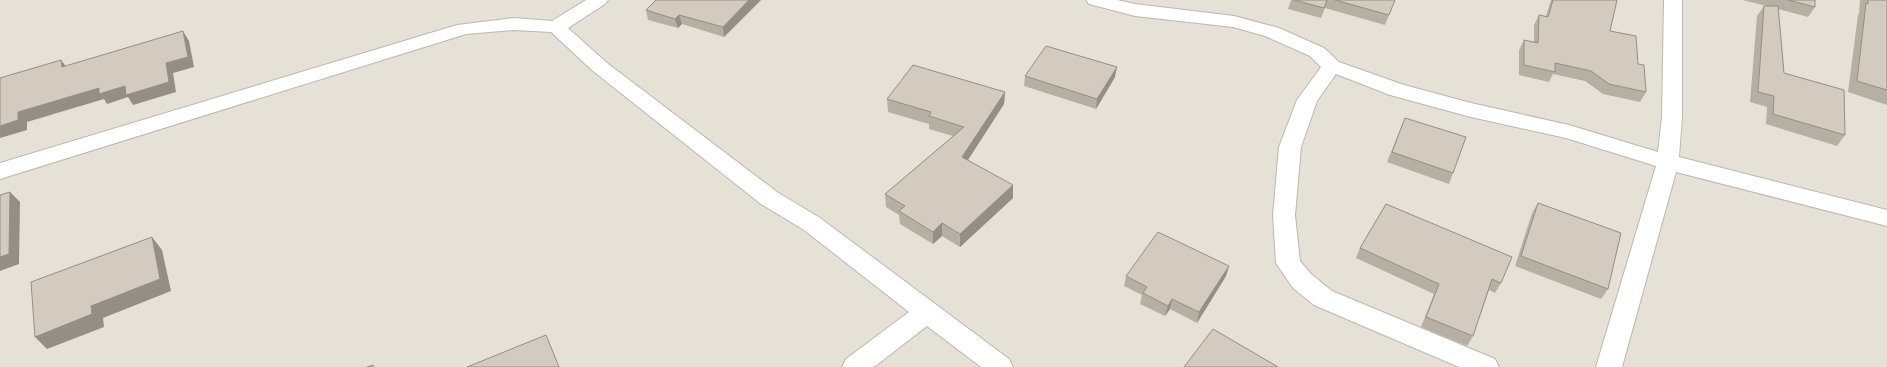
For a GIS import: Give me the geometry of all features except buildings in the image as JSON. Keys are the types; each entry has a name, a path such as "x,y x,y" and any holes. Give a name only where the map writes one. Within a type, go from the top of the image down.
{"street":[{"path":"0,171 464,29 514,24 556,27 599,0"},
{"path":"1095,0 1135,10 1234,22 1272,32 1317,52 1332,66 1397,90 1471,110 1569,132 1668,162 1887,218"},
{"path":"1609,367 1668,162 1672,117 1674,0"},
{"path":"556,27 600,67 769,198 812,224 1000,367"},
{"path":"1332,66 1307,100 1290,148 1284,215 1288,263 1302,282 1323,298 1486,367"},
{"path":"855,367 927,312"}],"shaded area":[{"path":"0,0 1887,0 1887,367 0,367"}]}
